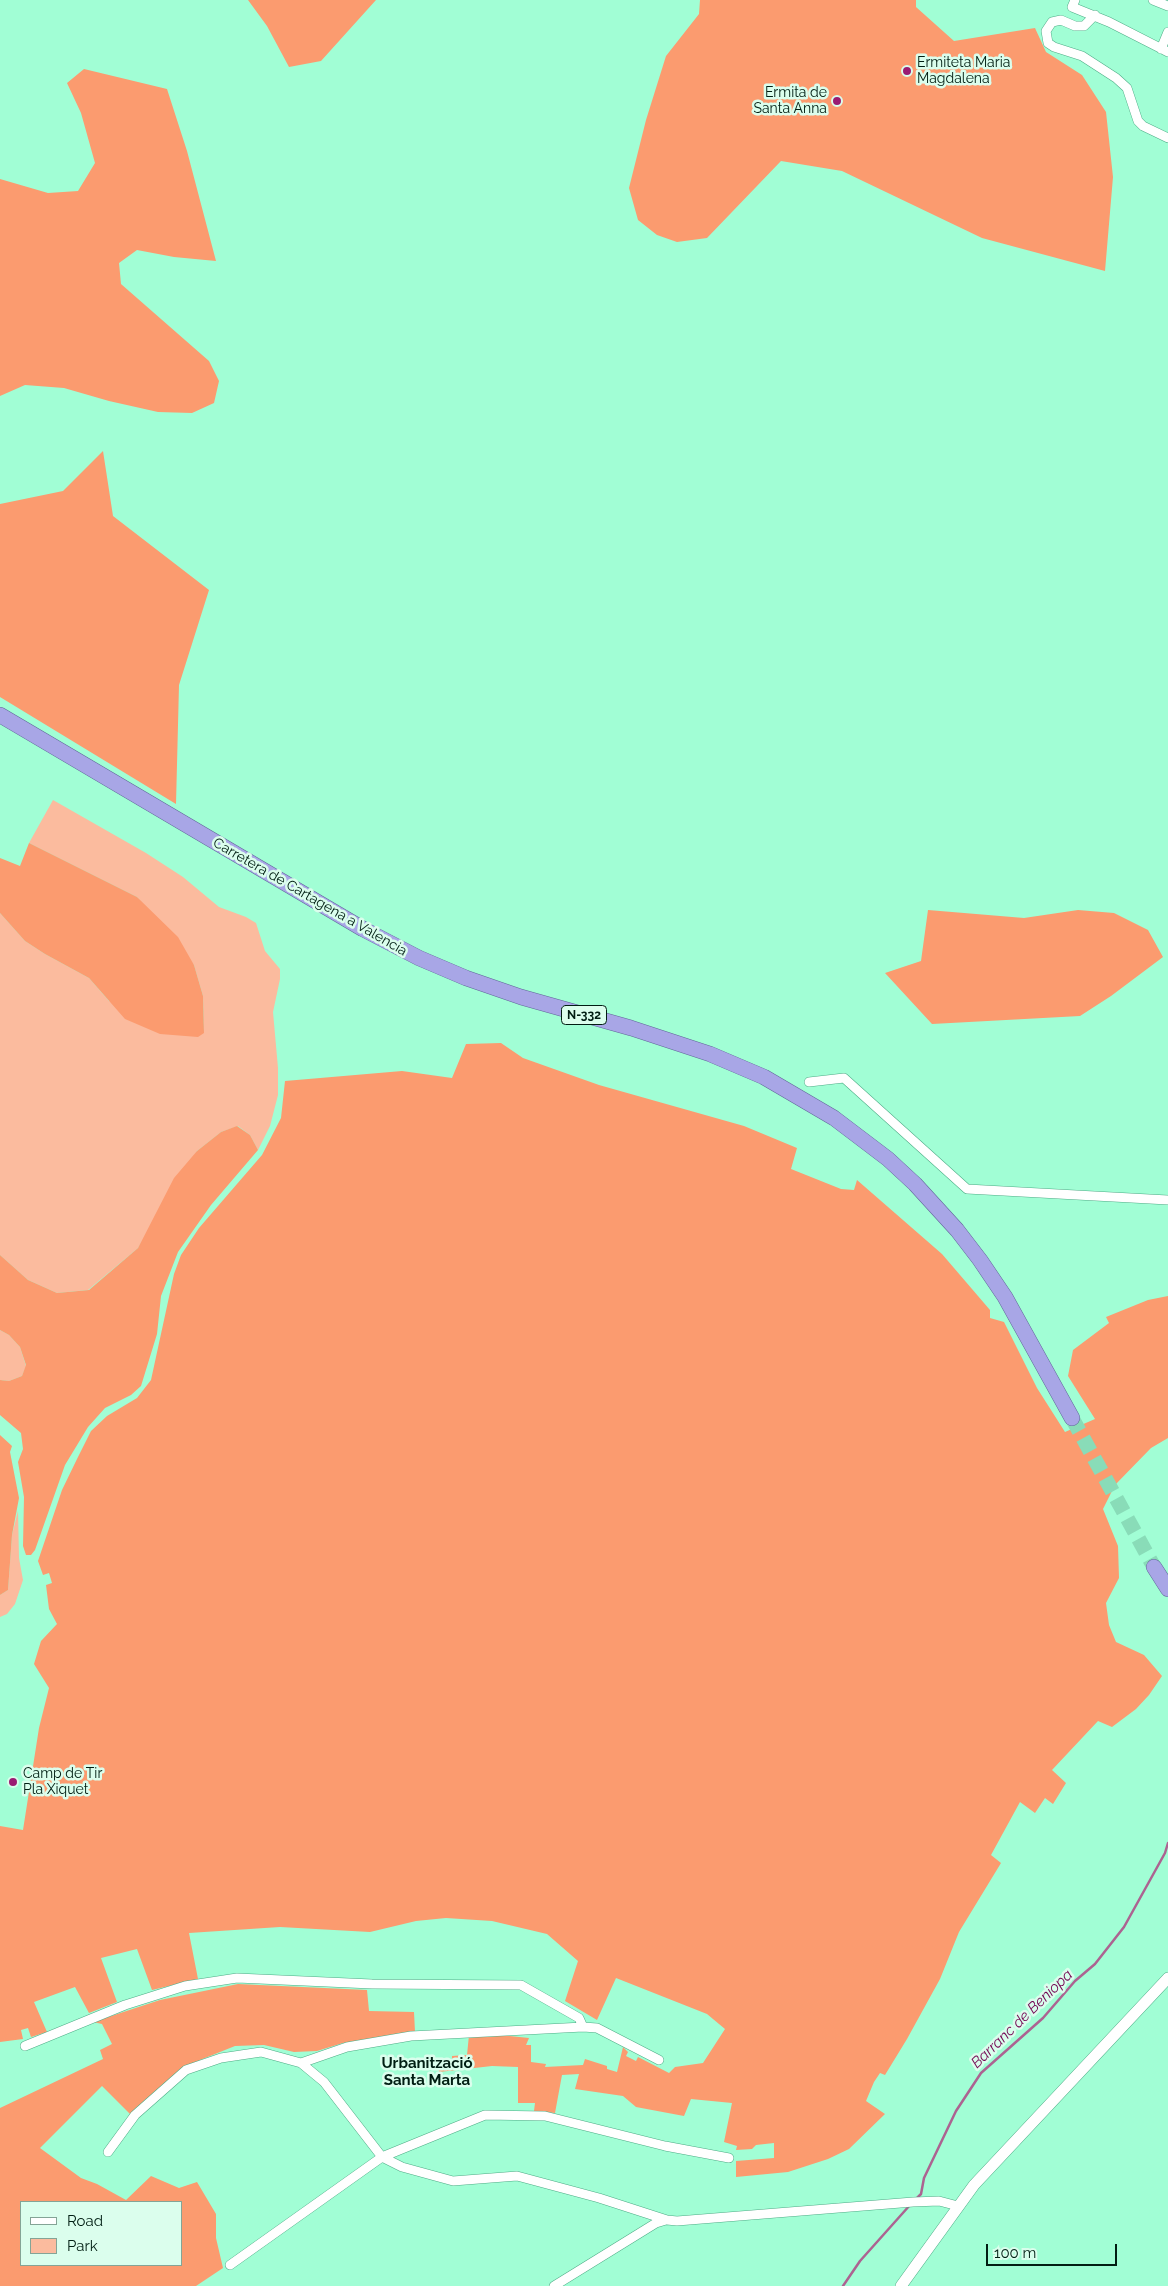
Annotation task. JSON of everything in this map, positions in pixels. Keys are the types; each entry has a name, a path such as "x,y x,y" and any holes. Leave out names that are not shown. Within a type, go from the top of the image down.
{"highway":[{"name":"Carretera de Cartagena a Valencia","path":"0,715 363,929 419,958 521,997 710,1054 764,1077 834,1118 888,1159 915,1184 963,1237 1005,1298 1072,1418"},
{"path":"1154,1567 1168,1588"}],"street":[{"path":"1153,0 1168,6"},
{"path":"1074,4 1164,50 1168,32"},
{"path":"1095,15 1088,24 1082,27 1061,20 1052,22 1046,31 1048,43 1054,47 1082,56 1116,78 1126,88 1138,121 1151,131 1168,138"},
{"path":"809,1082 844,1078 967,1189 1168,1200"},
{"path":"25,2046 125,2005 185,1986 237,1978 372,1984 521,1985 580,2018 583,2027"},
{"path":"901,2286 958,2206 1008,2147 1168,1978"},
{"path":"301,2063 348,2047 412,2036 583,2027 597,2028 659,2060"},
{"path":"108,2152 135,2115 186,2070 221,2058 261,2052 301,2063 324,2082 382,2157 402,2167 453,2181 517,2176 599,2198 667,2220"},
{"path":"230,2265 339,2185 382,2157 485,2115 545,2116 665,2146 729,2158"},
{"path":"554,2286 656,2223 667,2220 731,2217 913,2202 939,2201 958,2206"}],"green space":[{"path":"53,800 146,853 183,877 219,907 246,917 256,923 265,951 280,969 280,979 273,1012 278,1068 278,1095 270,1126 258,1150 250,1135 238,1126 221,1132 197,1151 138,1248 88,1290 57,1293 28,1280 0,1255 0,913 25,941 89,978 109,1001 204,1033 203,996 194,965 137,897 29,843"},
{"path":"0,1330 9,1335 20,1347 26,1366 22,1376 9,1381 0,1380"},
{"path":"18,1511 19,1558 23,1580 15,1604 7,1614 0,1617 0,1595 8,1590 12,1535"}],"shaded area":[{"path":"248,0 376,0 321,61 289,67 267,26"},
{"path":"700,0 916,0 916,7 954,41 1035,28 1046,52 1082,75 1106,112 1113,177 1105,271 982,238 842,171 781,161 707,238 677,242 657,235 638,220 629,188 646,120 666,56 699,14"},
{"path":"84,69 167,89 187,151 216,261 174,257 137,250 119,263 121,284 209,361 219,381 214,403 192,413 158,412 64,388 25,385 0,396 0,179 48,193 78,191 95,163 81,113 67,83"},
{"path":"103,451 113,516 209,590 179,685 176,804 0,697 0,504 63,491"},
{"path":"29,843 137,897 178,937 194,965 203,996 204,1033 198,1037 160,1034 125,1019 89,978 25,941 0,913 0,858 20,866"},
{"path":"928,910 1024,918 1078,910 1114,913 1148,930 1163,957 1111,996 1080,1016 932,1024 885,973 921,961"},
{"path":"501,1043 523,1058 599,1085 744,1126 797,1148 791,1169 841,1189 854,1190 857,1180 942,1254 990,1310 990,1318 1004,1322 1037,1388 1065,1432 1095,1419 1068,1376 1073,1350 1109,1323 1106,1317 1148,1300 1168,1296 1168,1438 1151,1448 1115,1485 1103,1509 1118,1546 1119,1578 1106,1603 1109,1625 1116,1642 1144,1655 1162,1676 1149,1695 1136,1709 1112,1727 1098,1721 1052,1770 1066,1783 1053,1804 1045,1798 1035,1813 1020,1802 991,1855 1001,1863 959,1932 940,1979 907,2039 885,2075 880,2073 874,2082 866,2101 885,2114 849,2149 828,2159 788,2172 736,2177 736,2161 774,2158 774,2143 756,2145 752,2149 736,2150 737,2146 724,2142 732,2103 691,2099 684,2116 636,2107 623,2096 575,2089 579,2074 562,2075 555,2113 534,2111 535,2103 518,2103 518,2067 492,2066 439,2072 438,2063 452,2063 452,2056 467,2055 469,2035 490,2034 529,2038 526,2045 531,2045 531,2062 546,2064 545,2067 583,2065 585,2059 607,2066 607,2069 617,2072 623,2047 628,2052 626,2056 636,2061 638,2057 669,2073 675,2067 703,2063 725,2029 707,2014 616,1978 597,2020 565,2001 578,1961 547,1934 492,1921 446,1918 416,1921 370,1932 280,1927 189,1933 198,1979 152,1990 137,1949 101,1958 117,2002 89,2013 75,1987 34,2002 47,2032 31,2037 28,2028 21,2030 23,2039 0,2042 0,1826 23,1830 39,1728 49,1688 34,1664 41,1641 57,1624 49,1609 46,1585 52,1583 49,1573 43,1575 38,1561 62,1490 91,1431 107,1416 137,1398 151,1380 174,1274 181,1255 199,1228 262,1155 281,1118 285,1081 402,1071 452,1078 466,1044"},
{"path":"237,1126 250,1135 258,1150 211,1205 178,1252 161,1296 157,1334 141,1386 131,1395 105,1408 88,1427 65,1465 35,1550 31,1555 26,1555 23,1546 24,1497 18,1462 23,1449 21,1433 0,1415 0,1380 9,1381 22,1376 26,1365 20,1347 9,1335 0,1330 0,1255 28,1280 57,1293 89,1290 138,1248 174,1178 197,1151 221,1132"},
{"path":"0,1435 12,1446 10,1452 19,1498 12,1535 8,1590 0,1595"},
{"path":"238,1984 367,1990 369,2011 414,2012 415,2032 343,2043 317,2051 294,2052 264,2045 235,2046 200,2060 168,2082 131,2115 102,2086 40,2148 81,2178 97,2184 126,2200 151,2176 179,2188 197,2182 216,2214 216,2238 223,2268 196,2286 0,2286 0,2108 103,2059 100,2050 112,2044 102,2024 93,2022 160,2000"}],"waterway":[{"name":"Barranc de Beniopa","path":"916,2199 921,2194 924,2178 956,2111 981,2073 1043,2018 1075,1981 1095,1964 1124,1927 1165,1853 1168,1843"},
{"name":"Barranc de Beniopa","path":"843,2286 860,2261 910,2205"}],"tunnel":[{"path":"1072,1418 1154,1567"}],"place":[{"name":"Ermiteta Maria Magdalena","path":"907,71"},
{"name":"Ermita de Santa Anna","path":"837,101"},
{"name":"Camp de Tir Pla Xiquet","path":"13,1782"}],"district":[{"name":"Urbanització Santa Marta","path":"427,2072"}]}
